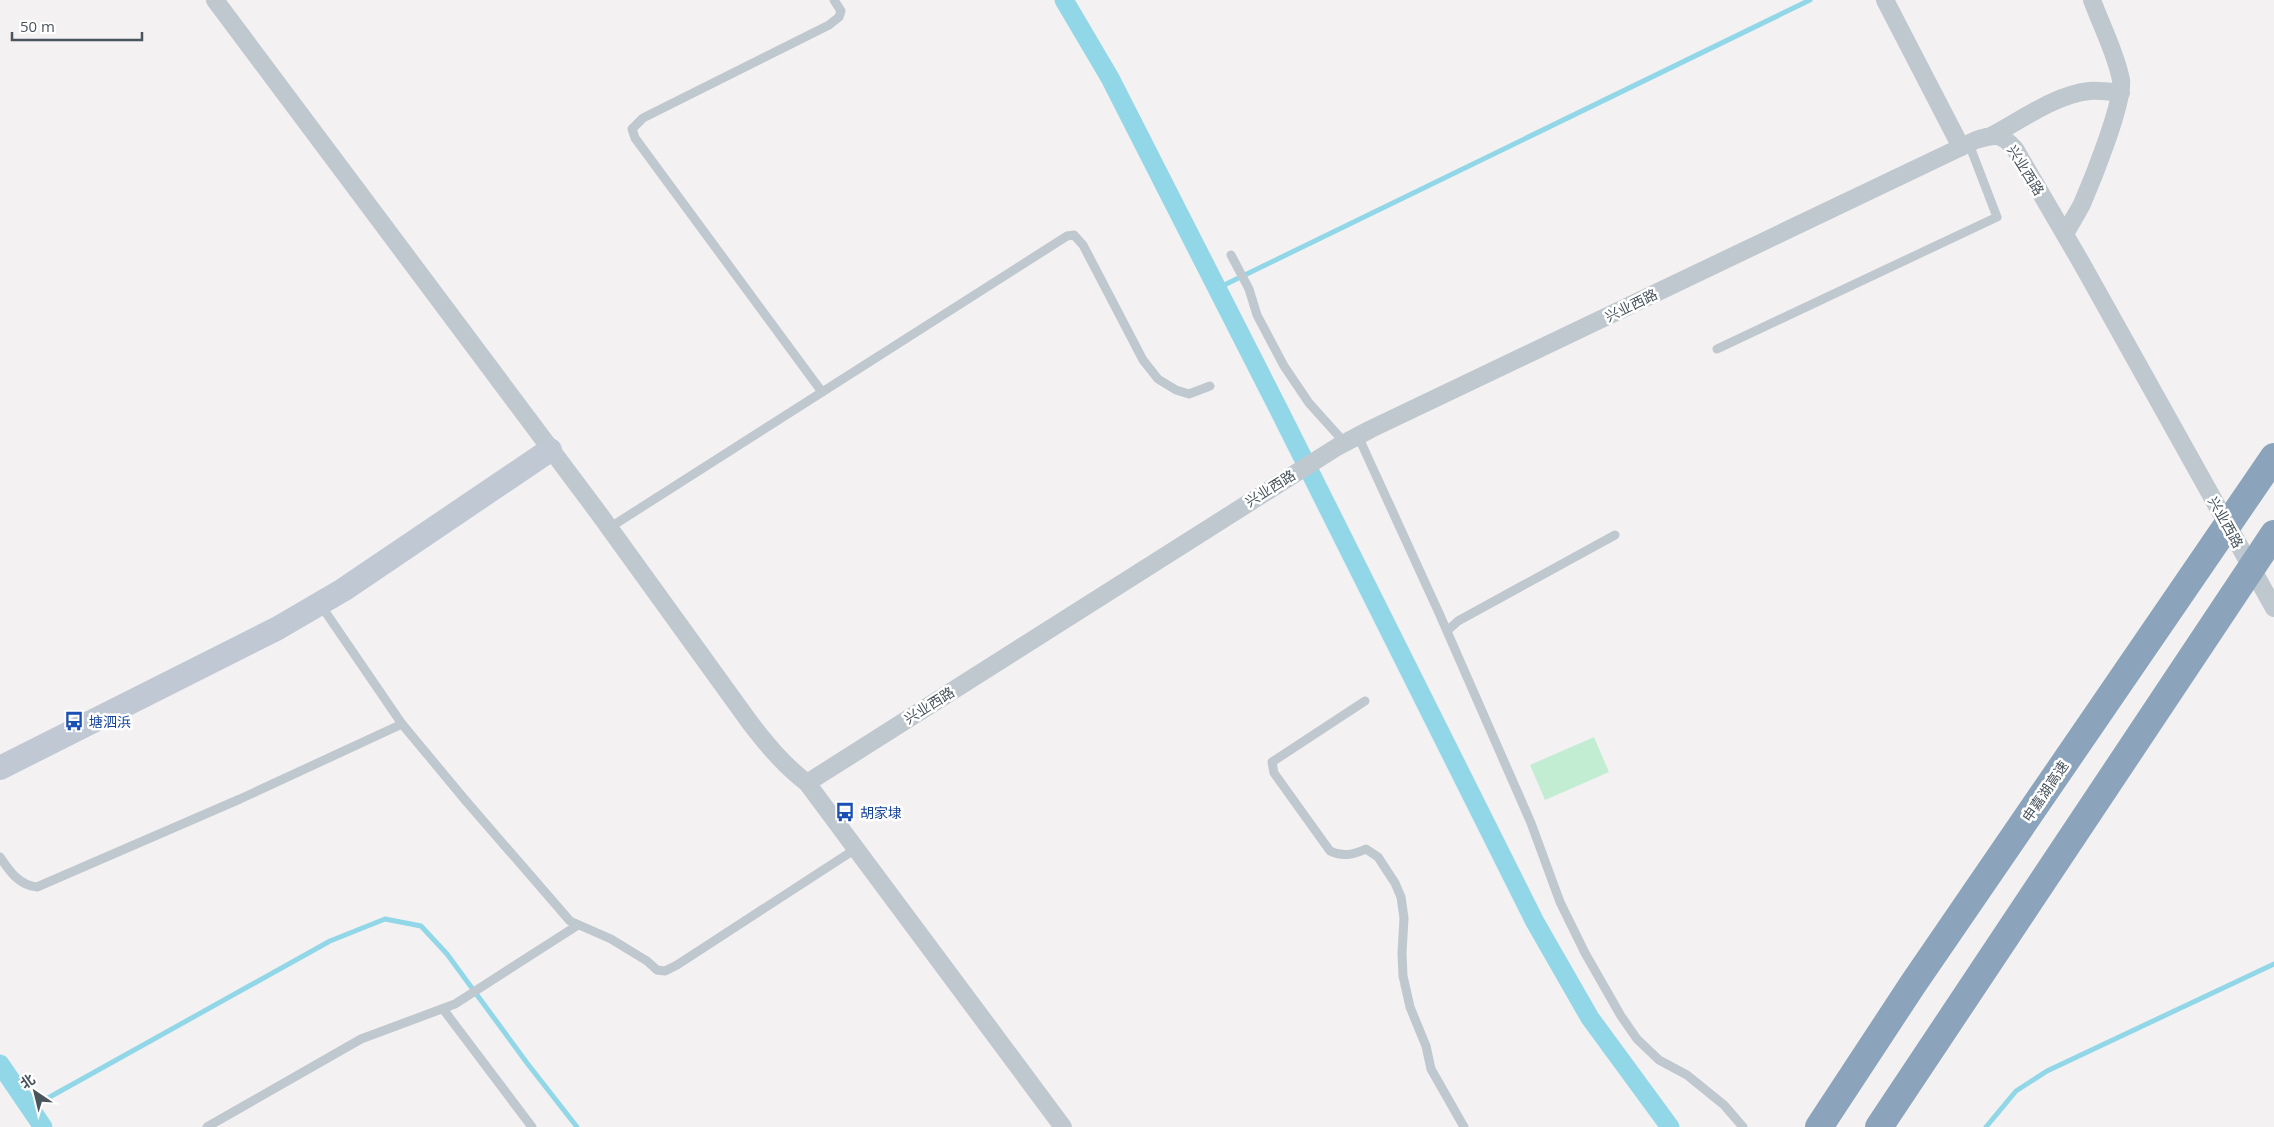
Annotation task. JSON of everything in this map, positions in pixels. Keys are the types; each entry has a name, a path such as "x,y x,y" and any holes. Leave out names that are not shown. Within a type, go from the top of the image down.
{"highway":[{"name":"申嘉湖高速","path":"1819,1127 1913,984 2274,457"},
{"path":"1879,1127 2274,534"}],"street":[{"path":"215,0 609,528 763,739 787,767 807,783 1063,1127"},
{"path":"2064,234 2081,204 2115,115 2121,93 2121,80 2094,1"},
{"path":"1888,5 1965,145"},
{"path":"1993,135 2069,96 2090,91 2121,93"},
{"name":"兴业西路","path":"807,783 1288,476 1346,442 1965,145 1993,135 2005,138 2015,149 2082,264 2274,608"},
{"path":"0,768 278,628 320,604 550,450"}],"lane":[{"path":"822,392 635,138 632,128 642,118 829,25 839,17 841,11 834,0"},
{"path":"1717,349 1997,217 1965,145"},
{"path":"609,528 1067,236 1074,235 1083,245 1143,360 1158,379 1176,390 1189,394 1210,386"},
{"path":"1232,254 1248,289 1257,315 1284,366 1309,403 1346,442 1447,632 1531,823 1560,902 1585,953 1621,1016 1638,1039 1658,1060 1687,1075 1724,1105 1743,1127"},
{"path":"1447,632 1458,621 1615,535"},
{"path":"320,604 402,724 570,921 611,939 647,961 657,970 665,971 857,848"},
{"path":"1365,700 1272,762 1274,773 1330,851 1339,855 1354,854 1366,850 1378,857 1395,883 1401,897 1404,918 1403,976 1410,1007 1426,1046 1431,1069 1464,1127"},
{"path":"0,857 10,872 26,886 37,887 240,799 402,724"},
{"path":"207,1127 361,1039 455,1004 578,925"},
{"path":"443,1008 532,1127"}],"green space":[{"path":"1594,737 1609,772 1545,800 1530,765"}],"waterway":[{"path":"1064,0 1110,78 1280,412 1535,922 1590,1018 1670,1127"},
{"path":"1216,289 1810,0"},
{"path":"30,1108 330,941 385,919 421,926 447,954 527,1063 577,1127"},
{"path":"1986,1127 2016,1091 2047,1071 2274,964"},
{"path":"0,1064 43,1127"}],"place":[{"name":"塘泗浜","path":"74,721"},
{"name":"胡家埭","path":"845,812"}]}
